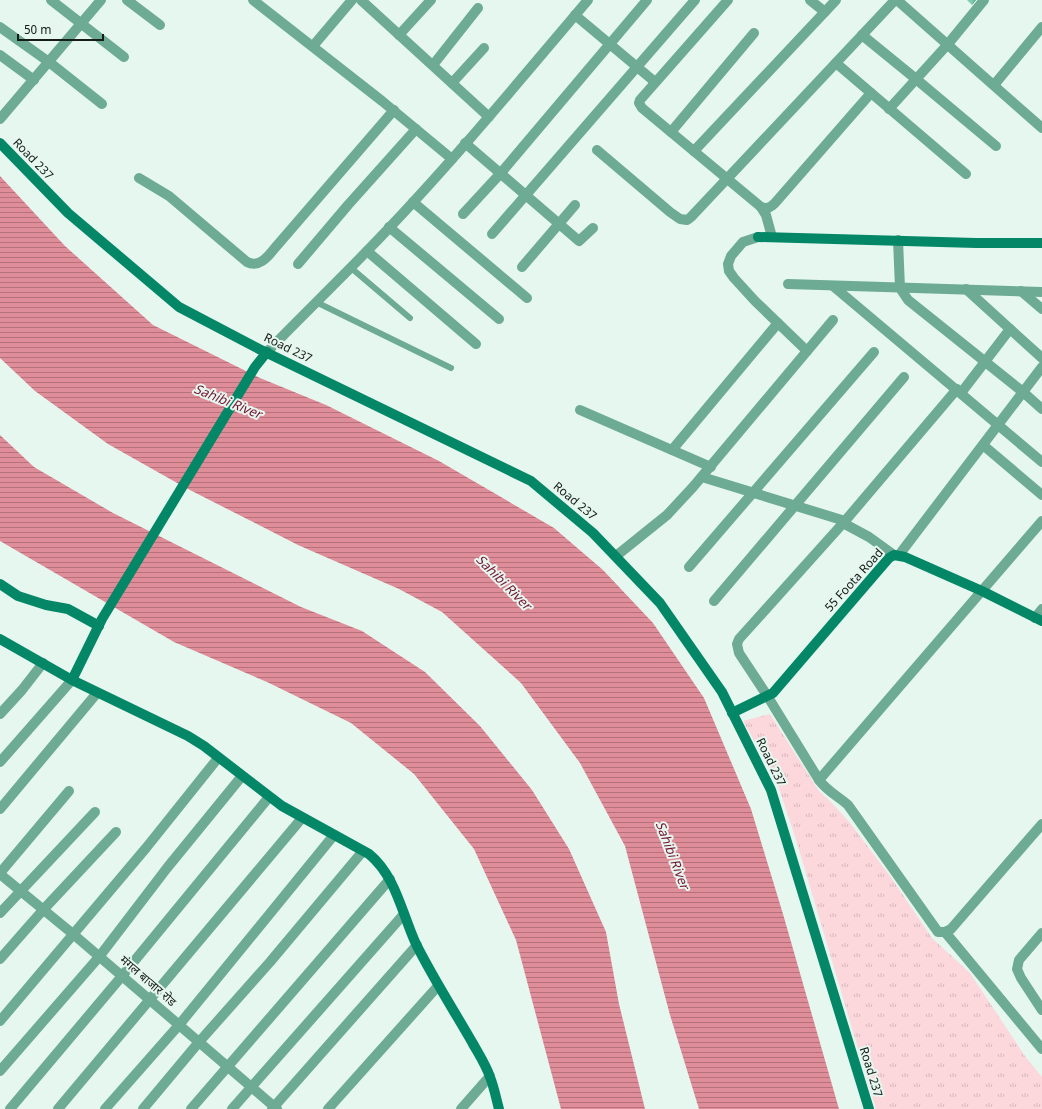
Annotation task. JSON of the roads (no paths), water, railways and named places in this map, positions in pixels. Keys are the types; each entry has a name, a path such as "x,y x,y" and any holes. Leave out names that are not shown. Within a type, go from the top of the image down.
{"street":[{"path":"51,0 124,57"},
{"path":"0,120 102,0"},
{"path":"127,0 160,25"},
{"path":"253,0 394,110 452,159"},
{"path":"313,46 352,0"},
{"path":"361,0 489,117"},
{"path":"399,35 431,0"},
{"path":"0,762 72,680 100,622 255,368 267,352 350,267 368,251 452,159 588,0"},
{"path":"463,214 500,174 647,0"},
{"path":"492,234 695,0"},
{"path":"728,0 655,82 639,103 642,108 761,207 766,215 772,237"},
{"path":"810,0 825,12"},
{"path":"694,151 836,0"},
{"path":"598,150 670,212 683,220 691,218 896,0 1041,126"},
{"path":"889,109 948,44 984,0"},
{"path":"433,65 478,8"},
{"path":"575,15 655,82"},
{"path":"0,27 49,62 102,104"},
{"path":"994,85 1042,27"},
{"path":"671,132 754,33"},
{"path":"862,35 996,146"},
{"path":"452,83 484,48"},
{"path":"0,56 34,80"},
{"path":"836,64 966,174"},
{"path":"761,207 766,209 775,203 871,94"},
{"path":"138,178 169,196 247,262 251,265 257,265 274,249 394,110"},
{"path":"298,264 416,129"},
{"name":"Road 237","path":"0,143 68,214 179,307 267,352 531,481 593,533 660,603 722,692 771,790 869,1109"},
{"path":"465,144 579,241 593,228"},
{"path":"412,202 527,298"},
{"path":"522,267 575,205"},
{"path":"389,227 499,319"},
{"path":"807,351 734,278 729,271 728,264 731,256 743,242 758,237 772,237 1042,243"},
{"path":"898,240 900,288 908,300 1042,409"},
{"path":"368,251 476,344"},
{"path":"788,284 1042,292"},
{"path":"833,286 1042,462"},
{"path":"966,289 1042,358"},
{"path":"1021,291 1042,309"},
{"path":"616,556 667,514 702,477 833,320"},
{"path":"672,450 778,323"},
{"path":"1010,329 985,362 739,639 738,644 739,653 819,780 830,793 848,805 938,932 945,932 951,929 1042,824"},
{"path":"689,567 874,352"},
{"path":"702,477 795,505 844,522 897,555 1042,367"},
{"path":"714,601 904,377"},
{"path":"580,410 711,467"},
{"path":"983,445 1042,495"},
{"path":"819,780 1042,521"},
{"name":"55 Foota Road","path":"732,713 768,697 777,689 889,558 897,555 982,591 1039,619"},
{"path":"0,584 18,596 46,605 68,609 100,622"},
{"path":"1039,619 1042,609"},
{"path":"0,640 97,693 175,729 204,746 269,797 302,818 369,854 382,865 390,879 417,945 438,986 454,1010 490,1076 499,1109"},
{"path":"0,714 22,690 43,663"},
{"path":"0,809 97,693"},
{"path":"0,1021 146,848 218,758"},
{"path":"0,1071 99,957 167,868 242,776"},
{"path":"0,874 69,791"},
{"path":"10,1109 122,976 269,797"},
{"path":"0,913 95,812"},
{"path":"58,1109 302,818"},
{"path":"0,959 116,832"},
{"path":"104,1109 178,1025 334,835"},
{"path":"143,1109 199,1042 270,962 363,851"},
{"name":"मंगल बाजार रोड","path":"0,874 73,934 251,1086 274,1108"},
{"path":"191,1109 390,879"},
{"path":"232,1109 404,914"},
{"path":"945,932 1042,1049"},
{"path":"1042,933 1019,960 1017,969 1021,978 1042,1010"},
{"path":"274,1108 417,945"},
{"path":"328,1109 438,986"},
{"path":"461,1109 490,1076"}],"lane":[{"path":"350,267 410,318"},
{"path":"316,302 450,368"}],"water":[{"name":"Sahibi River","path":"0,176 65,246 153,325 260,378 326,405 439,461 554,528 603,570 653,623 704,698 751,809 839,1109 699,1109 670,1015 625,846 580,763 521,683 442,612 399,589 298,545 186,488 108,444 35,391 0,358"},
{"path":"0,435 34,467 113,513 301,607 362,631 425,672 480,726 532,790 569,849 606,932 619,1004 645,1109 561,1109 516,940 474,849 414,774 351,723 267,682 174,642 0,541"}]}
